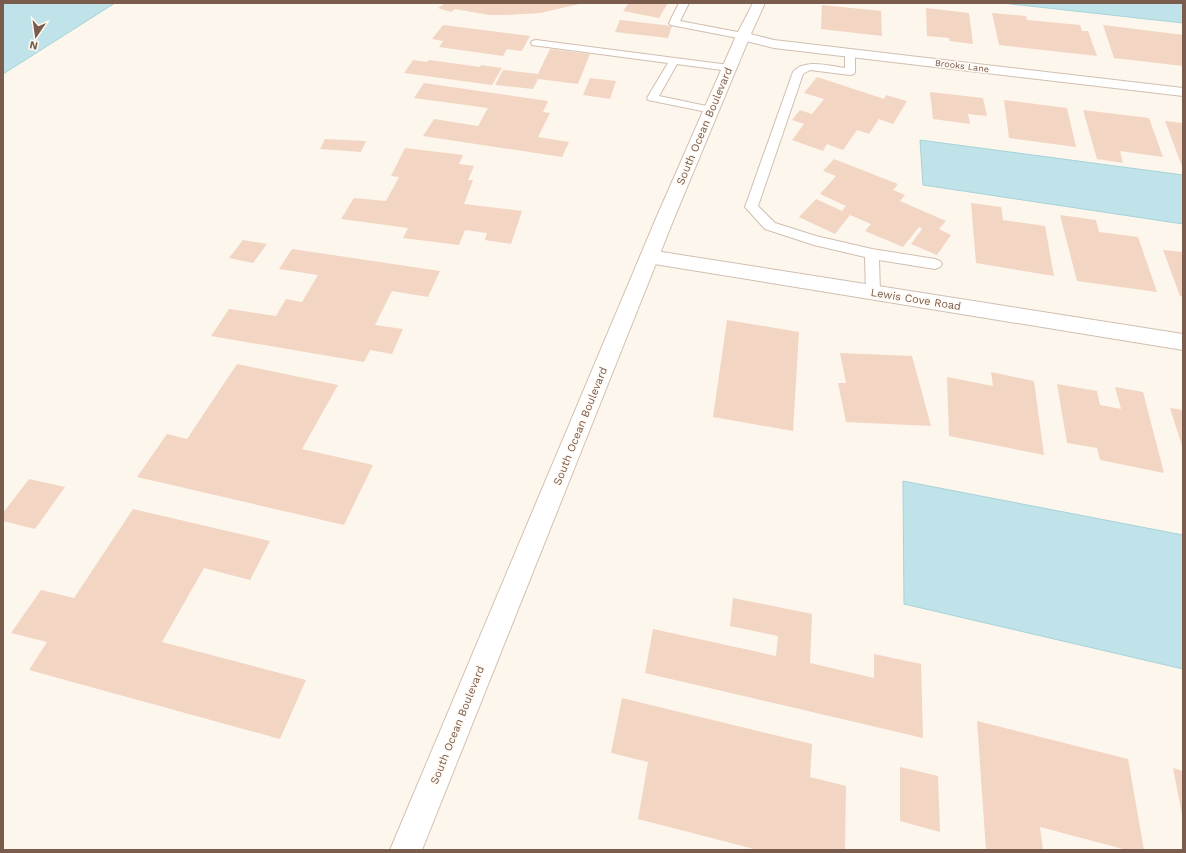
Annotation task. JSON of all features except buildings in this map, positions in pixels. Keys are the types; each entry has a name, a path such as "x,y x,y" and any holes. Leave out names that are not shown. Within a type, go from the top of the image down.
{"main road":[{"name":"South Ocean Boulevard","path":"406,850 650,257 729,68 758,3"},
{"name":"Brooks Lane","path":"743,36 774,44 1183,92"},
{"name":"Lewis Cove Road","path":"650,257 1183,342"}],"lane":[{"path":"684,3 674,23 743,36"},
{"path":"536,43 729,68"},
{"path":"850,53 850,72 809,67 798,72 751,207 770,226 814,240 872,254 935,264"},
{"path":"674,61 652,98 712,110"},
{"path":"872,254 873,292"}],"water":[{"path":"3,3 115,3 3,74"},
{"path":"1002,3 1183,3 1183,23"},
{"path":"920,140 1183,175 1183,224 923,185"},
{"path":"903,481 1183,535 1183,669 904,604"}]}
